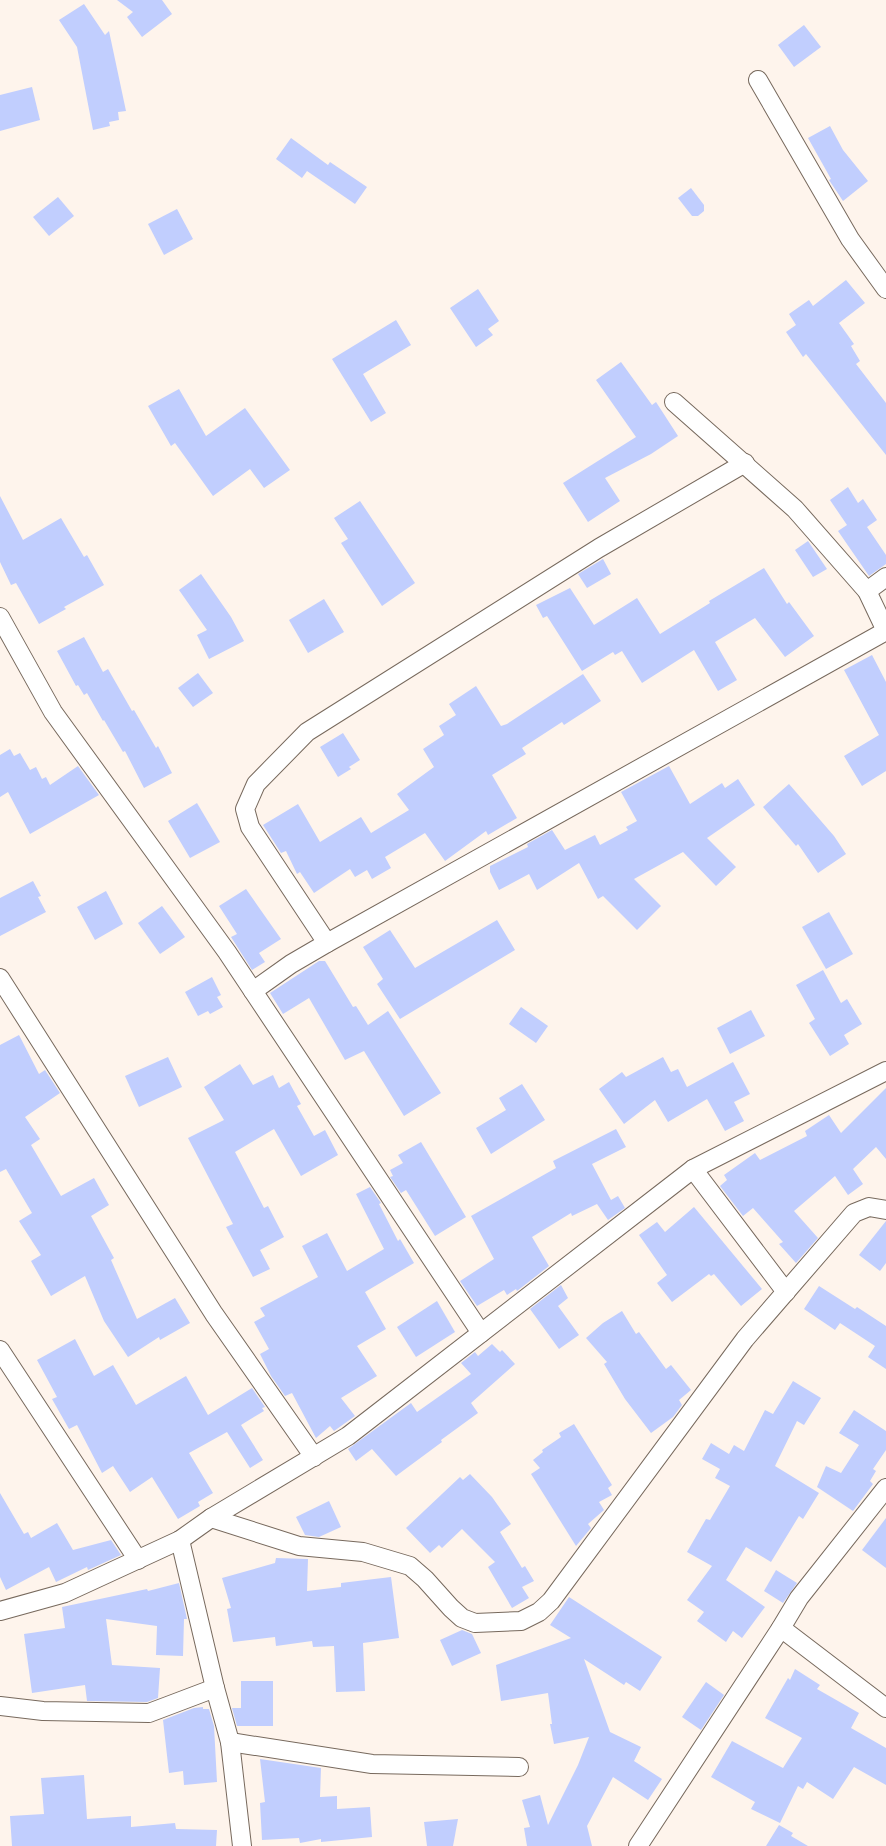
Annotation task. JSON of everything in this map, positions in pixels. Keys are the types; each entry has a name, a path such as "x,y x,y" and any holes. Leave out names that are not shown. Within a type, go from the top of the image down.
{"street":[{"path":"758,81 850,239 886,289"},
{"path":"253,991 291,964 327,943 886,631 867,591 795,509 674,402"},
{"path":"327,943 250,827 245,809 256,784 307,732 599,548 745,463"},
{"path":"867,591 886,577"},
{"path":"0,617 53,712 227,952 482,1333"},
{"path":"0,978 214,1314 314,1457"},
{"path":"0,1611 65,1593 180,1539 348,1436 693,1169 886,1071"},
{"path":"693,1169 786,1292"},
{"path":"211,1518 299,1546 363,1552 398,1562 410,1566 417,1572 462,1618 475,1623 521,1621 539,1612 551,1601 745,1339 854,1213 869,1207 886,1210"},
{"path":"0,1350 138,1560"},
{"path":"638,1846 799,1598 886,1488"},
{"path":"180,1539 214,1688 230,1742 242,1846"},
{"path":"781,1628 886,1708"},
{"path":"0,1706 43,1711 149,1713 214,1688"},
{"path":"230,1742 372,1764 519,1767"}],"building":[{"path":"117,0 162,0 172,14 142,37 127,17 133,12"},
{"path":"84,4 105,35 109,31 126,111 118,112 119,120 109,122 110,126 93,130 77,47 59,20"},
{"path":"804,25 821,47 794,67 778,45"},
{"path":"32,87 40,120 0,131 0,95"},
{"path":"830,126 843,150 868,181 843,201 829,180 831,179 808,138"},
{"path":"291,138 328,165 330,162 367,187 355,204 307,171 302,178 276,159"},
{"path":"691,188 704,205 704,211 698,216 692,216 678,198"},
{"path":"58,197 74,216 49,236 33,217"},
{"path":"177,209 193,239 164,255 148,224"},
{"path":"846,280 865,303 839,323 854,344 851,346 860,361 856,364 886,403 886,455 806,354 803,357 786,332 796,325 789,314 809,300 813,306"},
{"path":"478,289 499,321 488,329 493,335 476,347 450,308"},
{"path":"396,320 411,345 363,374 386,413 371,422 332,359"},
{"path":"621,362 652,405 656,402 678,436 651,454 605,478 620,501 588,522 563,483 636,437 596,380"},
{"path":"179,389 206,436 245,408 290,470 264,488 250,469 213,496 175,443 171,446 148,406"},
{"path":"848,487 858,503 863,499 877,520 867,527 886,555 886,564 869,576 838,531 847,525 830,500"},
{"path":"0,496 23,540 61,518 84,557 87,555 104,585 39,624 16,583 11,585 0,562"},
{"path":"360,501 415,583 382,606 341,543 348,539 334,518"},
{"path":"808,541 827,569 813,577 795,550"},
{"path":"603,559 611,574 587,588 578,574"},
{"path":"764,568 787,604 789,602 814,636 785,657 755,618 715,642 737,680 718,691 694,650 642,683 622,651 615,655 613,652 582,671 547,616 543,618 536,605 570,588 594,625 637,598 660,634"},
{"path":"201,574 231,617 244,641 209,659 197,635 207,630 179,590"},
{"path":"324,599 344,632 308,653 289,620"},
{"path":"84,637 103,672 108,669 156,748 158,746 172,773 144,788 125,751 123,752 87,693 84,695 78,685 76,686 57,651"},
{"path":"872,655 886,682 886,771 862,786 844,756 879,735 844,670"},
{"path":"198,673 213,693 193,707 178,688"},
{"path":"583,674 601,701 564,725 562,722 522,748 526,754 492,775 517,818 488,835 486,831 445,861 425,833 385,857 391,868 372,879 367,870 355,877 350,869 314,893 300,872 297,874 286,851 281,853 263,825 298,804 320,842 361,817 371,833 409,810 397,794 434,767 423,749 444,735 439,726 456,715 449,704 476,686 501,726"},
{"path":"343,733 360,760 338,777 320,747"},
{"path":"10,749 14,756 20,753 30,770 36,767 42,779 46,777 50,785 78,766 99,795 30,834 8,792 0,797 0,755"},
{"path":"669,766 690,804 722,783 725,788 738,779 755,805 707,838 736,867 716,886 683,852 634,879 661,906 637,930 603,896 598,899 579,863 537,890 529,874 499,890 490,872 490,866 528,847 527,844 552,830 565,850 595,835 600,845 628,830 626,827 637,821 621,792"},
{"path":"789,784 834,836 846,854 818,873 798,844 796,846 763,807"},
{"path":"197,803 220,842 190,858 168,821"},
{"path":"33,881 46,912 0,936 0,898"},
{"path":"246,889 281,939 259,953 265,962 252,970 231,937 237,934 219,906"},
{"path":"106,891 123,924 95,940 77,907"},
{"path":"162,906 185,937 160,954 138,923"},
{"path":"829,912 853,954 826,969 802,927"},
{"path":"497,920 515,950 400,1019 377,984 383,979 363,947 390,930 415,968"},
{"path":"319,961 325,961 353,1007 356,1006 368,1025 388,1011 441,1093 404,1116 364,1051 345,1060 309,998 283,1014 270,993"},
{"path":"823,970 841,1003 847,999 862,1024 844,1035 849,1044 830,1056 809,1023 815,1019 796,985"},
{"path":"212,977 221,995 217,997 223,1007 210,1014 208,1011 198,1016 185,992"},
{"path":"521,1007 548,1026 536,1043 509,1024"},
{"path":"751,1010 765,1036 730,1054 717,1028"},
{"path":"19,1035 39,1074 45,1070 60,1093 25,1117 40,1139 31,1145 61,1196 94,1178 109,1205 91,1216 114,1258 111,1260 137,1319 175,1298 190,1323 160,1340 159,1337 128,1357 104,1321 85,1276 51,1296 31,1261 41,1255 19,1221 32,1213 6,1169 0,1172 0,1045"},
{"path":"168,1057 182,1087 139,1107 125,1076"},
{"path":"663,1057 671,1072 678,1069 687,1087 733,1062 750,1094 734,1102 744,1121 725,1131 707,1099 668,1122 655,1100 624,1124 599,1089 622,1072 626,1077"},
{"path":"240,1064 253,1085 273,1075 279,1088 289,1082 301,1104 297,1106 314,1136 325,1130 338,1155 301,1176 274,1129 235,1152 264,1208 268,1206 284,1237 260,1250 270,1269 253,1277 226,1227 233,1224 188,1138 224,1120 204,1087"},
{"path":"522,1084 545,1120 491,1154 476,1128 506,1110 499,1098"},
{"path":"886,1088 886,1159 876,1147 853,1169 863,1184 848,1195 835,1176 794,1211 818,1238 796,1263 779,1244 783,1242 753,1208 743,1216 720,1186 727,1180 724,1175 755,1153 760,1160 807,1136 805,1131 829,1115 841,1133"},
{"path":"616,1129 626,1147 592,1164 611,1200 618,1196 625,1208 608,1220 597,1204 572,1216 571,1213 532,1237 549,1266 517,1291 516,1289 507,1295 504,1290 477,1306 460,1281 494,1259 471,1216 556,1168 553,1161"},
{"path":"421,1142 466,1217 435,1236 406,1190 401,1193 390,1177 393,1176 390,1170 403,1163 398,1155"},
{"path":"370,1187 381,1203 379,1204 398,1241 400,1239 414,1263 365,1292 386,1329 357,1346 377,1376 341,1398 355,1416 334,1431 330,1426 316,1438 292,1393 285,1396 271,1376 260,1354 269,1349 254,1322 265,1316 260,1308 318,1277 302,1246 327,1233 347,1271 384,1249 356,1194"},
{"path":"694,1207 762,1289 741,1306 714,1274 711,1276 709,1274 672,1302 657,1283 667,1275 639,1235 657,1222 665,1232"},
{"path":"886,1221 886,1263 880,1271 859,1255"},
{"path":"561,1285 568,1298 558,1306 579,1335 559,1349 530,1309"},
{"path":"819,1286 886,1326 886,1369 868,1357 875,1346 840,1323 835,1330 804,1309"},
{"path":"437,1301 455,1332 416,1357 397,1327"},
{"path":"622,1311 636,1334 639,1332 666,1369 671,1365 691,1390 679,1400 682,1405 673,1417 651,1433 625,1399 604,1364 607,1362 586,1338 603,1323"},
{"path":"75,1339 94,1376 113,1365 136,1405 186,1376 208,1415 252,1388 265,1407 262,1408 264,1411 241,1425 263,1460 250,1468 227,1432 189,1453 213,1493 198,1502 200,1506 178,1519 152,1477 130,1492 113,1466 102,1473 77,1425 69,1429 52,1399 57,1397 37,1360"},
{"path":"492,1344 500,1352 502,1350 515,1364 471,1403 478,1413 396,1476 372,1449 356,1461 348,1449 411,1403 417,1412 471,1374 461,1363 475,1352 478,1356"},
{"path":"793,1381 821,1398 804,1425 797,1421 775,1466 819,1493 803,1519 799,1516 771,1562 746,1547 726,1580 765,1607 742,1638 733,1631 726,1642 697,1621 704,1612 687,1600 712,1566 687,1552 706,1519 710,1520 730,1486 715,1478 720,1469 702,1459 711,1443 729,1454 734,1445 744,1451 765,1410 773,1414"},
{"path":"854,1410 886,1431 886,1450 873,1469 876,1471 870,1481 873,1484 853,1511 817,1487 826,1466 841,1473 859,1445 839,1433"},
{"path":"574,1424 612,1485 608,1488 612,1495 599,1502 604,1510 588,1524 591,1528 576,1546 531,1474 540,1468 533,1460 543,1452 542,1450 561,1437 559,1433"},
{"path":"470,1474 492,1497 511,1524 500,1532 522,1568 525,1566 534,1581 522,1587 529,1598 512,1608 488,1567 495,1562 462,1529 442,1548 439,1545 430,1553 406,1528 460,1477 463,1480"},
{"path":"0,1493 24,1534 28,1532 31,1538 57,1523 73,1550 111,1540 121,1555 88,1570 87,1567 56,1582 49,1567 6,1590 0,1577"},
{"path":"329,1501 341,1527 319,1537 305,1535 296,1517"},
{"path":"886,1518 886,1568 862,1550"},
{"path":"276,1558 308,1559 307,1591 341,1587 341,1583 391,1577 399,1638 363,1643 365,1691 336,1692 334,1646 313,1647 312,1641 276,1646 275,1637 233,1642 227,1609 231,1608 222,1578 275,1563"},
{"path":"776,1570 797,1583 783,1603 764,1591"},
{"path":"179,1583 187,1619 184,1619 183,1656 156,1655 157,1626 106,1619 112,1665 160,1668 158,1698 147,1702 87,1701 85,1685 32,1693 24,1634 65,1628 62,1607"},
{"path":"569,1597 662,1657 640,1691 626,1682 624,1685 584,1659 610,1732 641,1747 634,1761 662,1779 648,1800 613,1777 587,1826 592,1846 527,1846 524,1828 530,1827 522,1800 540,1795 548,1825 578,1765 589,1737 554,1744 548,1693 501,1701 496,1665 571,1638 550,1625"},
{"path":"462,1630 472,1634 481,1653 452,1666 440,1640"},
{"path":"795,1669 820,1685 817,1689 859,1713 851,1728 886,1748 886,1785 854,1767 833,1799 807,1782 803,1789 798,1786 780,1823 751,1809 755,1802 711,1777 732,1741 783,1768 802,1738 765,1718"},
{"path":"241,1681 273,1681 273,1726 237,1726 232,1708 241,1708"},
{"path":"706,1682 724,1695 701,1730 682,1717"},
{"path":"203,1707 203,1709 209,1709 214,1726 217,1782 184,1785 183,1771 169,1773 163,1720 194,1708"},
{"path":"260,1759 321,1768 320,1797 337,1796 337,1809 370,1807 372,1837 321,1842 321,1839 300,1843 299,1838 262,1840 260,1803 265,1802"},
{"path":"84,1775 87,1819 131,1816 131,1827 175,1823 176,1829 217,1830 216,1846 12,1846 10,1816 44,1814 41,1778"},
{"path":"458,1819 453,1846 427,1846 424,1822"},
{"path":"779,1825 793,1833 791,1836 808,1846 766,1846"}]}
